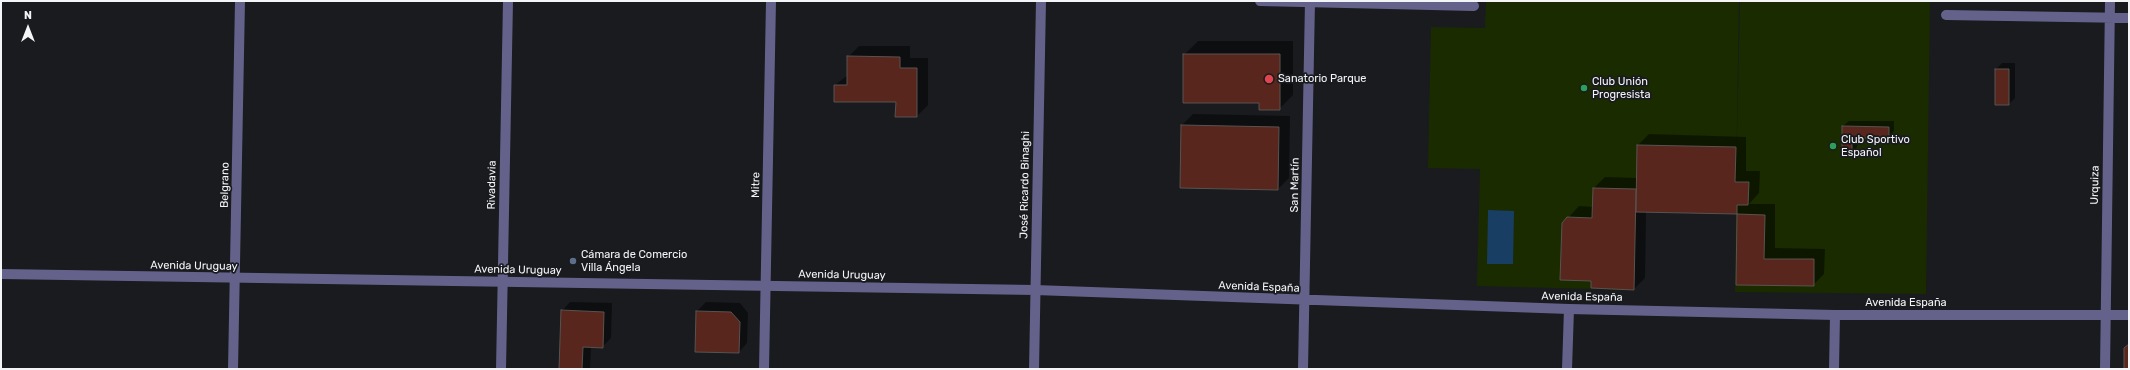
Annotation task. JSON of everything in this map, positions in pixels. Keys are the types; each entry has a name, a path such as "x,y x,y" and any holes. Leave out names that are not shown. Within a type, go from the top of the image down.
{"street":[{"name":"Belgrano","path":"233,369 236,279 240,1"},
{"name":"Rivadavia","path":"501,369 508,1"},
{"name":"Mitre","path":"764,369 771,1"},
{"name":"José Ricardo Binaghi","path":"1034,369 1041,1"},
{"path":"1260,1 1474,6"},
{"name":"Urquiza","path":"2105,369 2110,1"},
{"name":"San Martín","path":"1303,369 1310,2"},
{"path":"1946,15 2129,18"},
{"name":"Avenida Uruguay","path":"1,274 236,279 1035,290"},
{"name":"Avenida España","path":"1035,290 1569,309 1835,315 2129,315"},
{"path":"1567,369 1569,309"},
{"path":"1834,369 1835,315"}],"green space":[{"path":"1486,1 1739,1 1736,182 1740,1 1930,1 1926,294 1735,292 1736,214 1636,212 1634,290 1477,286 1480,169 1428,168 1431,27 1485,28"}],"water":[{"path":"1488,210 1514,211 1513,264 1487,264"}],"building":[{"path":"1183,54 1280,54 1280,110 1259,110 1259,103 1183,103"},
{"path":"847,56 900,57 900,68 917,68 917,117 895,117 896,102 834,102 834,85 847,85"},
{"path":"1995,69 2009,69 2009,105 1995,105"},
{"path":"1181,125 1279,127 1278,190 1180,188"},
{"path":"1842,126 1889,127 1889,138 1852,138 1852,154 1842,154"},
{"path":"1637,145 1736,147 1735,182 1749,182 1748,205 1737,205 1737,214 1636,212"},
{"path":"1593,188 1636,189 1634,290 1591,288 1591,281 1560,280 1562,223 1567,217 1592,218"},
{"path":"1737,214 1765,215 1764,259 1814,259 1814,286 1736,285"},
{"path":"561,310 604,312 603,348 583,347 582,369 559,369"},
{"path":"696,311 731,312 740,322 739,353 695,352"},
{"path":"2129,344 2129,369 2124,369 2124,348"}],"place":[{"name":"Sanatorio Parque","path":"1269,79"},
{"name":"Club Unión Progresista","path":"1584,88"},
{"name":"Club Sportivo Español","path":"1833,146"},
{"name":"Cámara de Comercio Villa Ángela","path":"573,261"}]}
